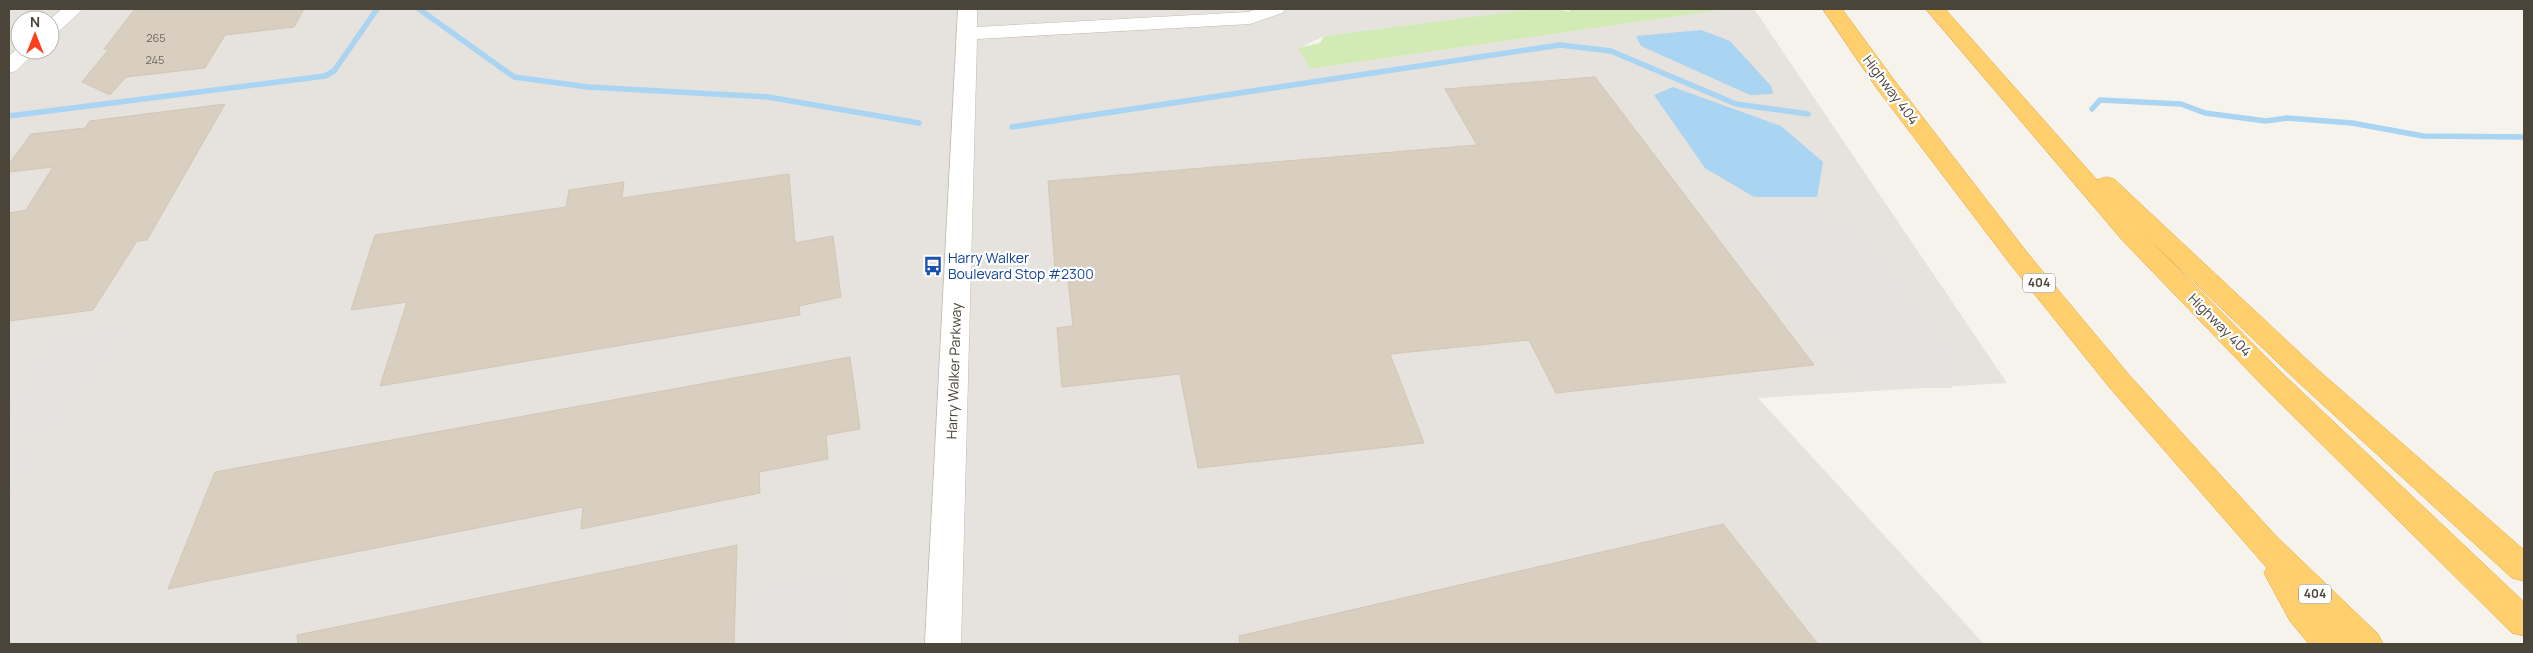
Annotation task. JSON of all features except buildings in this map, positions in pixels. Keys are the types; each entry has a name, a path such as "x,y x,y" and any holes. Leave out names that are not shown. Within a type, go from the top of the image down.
{"highway":[{"name":"Highway 404","path":"1832,9 1886,85 2020,260 2120,382 2264,544 2365,644"},
{"name":"Highway 404","path":"1935,9 2132,236 2273,380 2524,623"},
{"path":"2053,144 2116,191 2307,375 2524,569"},
{"path":"2264,544 2302,612 2330,644"}],"street":[{"path":"60,21 73,9"},
{"path":"968,21 1250,18 1275,9"},
{"name":"Harry Walker Parkway","path":"944,644 968,21"}],"shaded area":[{"path":"9,9 1531,9 1324,36 1299,48 1310,69 1727,9 1754,9 2007,383 1758,398 1984,644 9,644"},
{"path":"1819,208 1827,220 1852,219 1967,372 1943,372 1952,388 1856,387 1830,336 1804,336 1770,279 1789,277 1774,266 1759,266 1762,275 1751,276 1710,210"},
{"path":"127,324 58,426 9,435 9,413 54,338"},
{"path":"43,441 9,494 9,448"},
{"path":"849,570 854,644 759,644 759,588"}],"green space":[{"path":"1531,9 1559,9 1570,12 1569,9 1727,9 1310,69 1298,48 1320,43 1324,36"}],"water":[{"path":"1701,30 1730,41 1771,86 1773,94 1750,95 1641,46 1636,36"},
{"path":"1673,87 1781,126 1823,162 1817,197 1754,197 1705,168 1654,95"}],"waterway":[{"path":"9,116 325,76 334,71 377,9"},
{"path":"419,9 514,77 588,87 768,97 919,123"},
{"path":"1012,127 1560,45 1611,51 1736,104 1808,114"},
{"path":"2092,109 2100,100 2181,104 2205,113 2266,121 2287,118 2352,123 2423,136 2524,137"}],"place":[{"name":"Harry Walker Boulevard Stop #2300","path":"933,266"}]}
